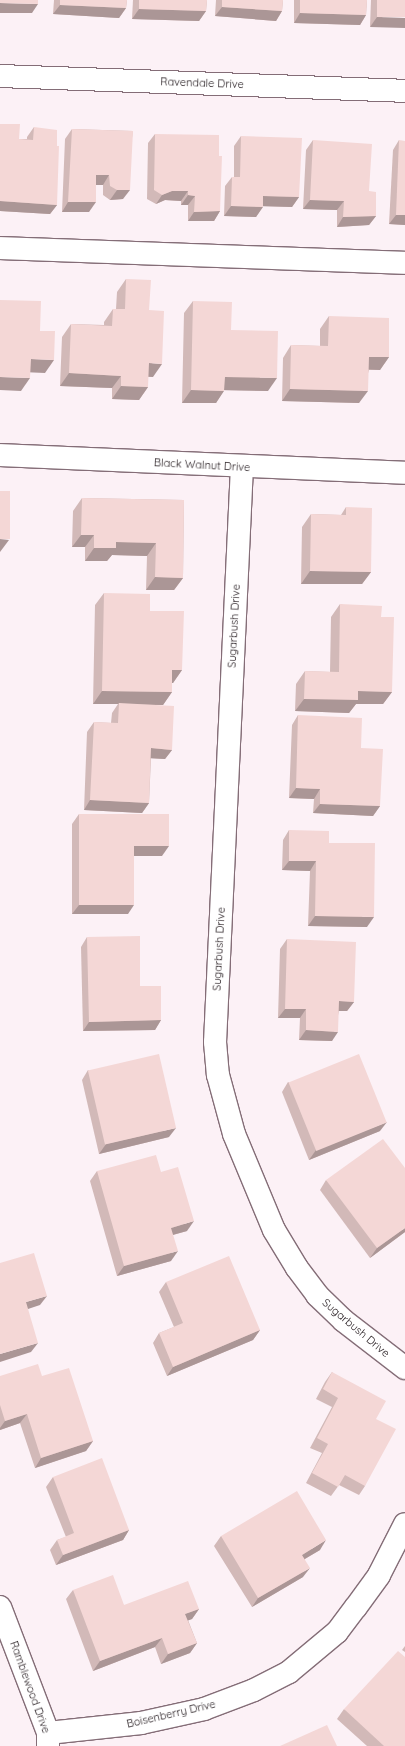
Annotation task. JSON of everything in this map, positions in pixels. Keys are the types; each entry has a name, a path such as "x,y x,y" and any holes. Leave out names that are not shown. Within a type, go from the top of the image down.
{"street":[{"name":"Ravendale Drive","path":"0,76 405,91"},
{"path":"0,248 405,263"},
{"name":"Black Walnut Drive","path":"0,455 405,473"},
{"name":"Sugarbush Drive","path":"242,466 216,1034 218,1075 234,1134 274,1230 296,1268 317,1295 344,1321 405,1368"},
{"name":"Boisenberry Drive","path":"48,1740 141,1723 204,1708 254,1690 289,1672 314,1653 342,1626 379,1575 405,1524"},
{"name":"Ramblewood Drive","path":"0,1606 48,1740"}],"building":[{"path":"0,0 38,0 38,4 0,3"},
{"path":"60,0 127,0 126,8 60,5"},
{"path":"139,0 207,0 206,11 139,9"},
{"path":"222,0 283,0 282,11 222,7"},
{"path":"300,0 367,0 366,15 300,13"},
{"path":"377,0 405,0 405,17 377,17"},
{"path":"0,124 20,124 19,139 33,140 34,127 57,130 57,146 59,146 57,205 0,201"},
{"path":"72,129 133,131 130,190 117,190 110,186 109,175 96,175 96,202 68,202"},
{"path":"155,134 219,135 219,156 222,156 220,211 194,212 195,196 188,195 188,191 172,191 162,195 154,190"},
{"path":"241,136 302,138 299,197 263,196 263,207 231,206 232,177 240,177"},
{"path":"313,140 372,144 369,191 376,192 376,216 343,217 344,201 310,200"},
{"path":"399,140 405,141 405,215 396,215"},
{"path":"126,279 151,280 149,310 164,311 162,364 149,363 148,387 121,386 121,376 69,373 71,324 112,326 113,309 125,309"},
{"path":"0,300 41,301 40,331 55,331 54,360 31,359 30,378 0,377"},
{"path":"193,301 232,302 231,330 278,331 277,378 225,377 224,391 191,390"},
{"path":"329,316 389,318 389,357 369,357 368,391 290,389 291,345 328,346"},
{"path":"0,491 10,491 10,539 0,539"},
{"path":"82,498 184,500 183,578 155,577 156,543 116,542 116,548 94,548 94,535 81,535"},
{"path":"346,507 372,508 371,572 310,571 311,514 346,515"},
{"path":"104,593 150,594 150,611 184,611 182,670 172,670 172,692 102,691"},
{"path":"340,604 382,606 381,617 394,617 392,692 358,691 358,700 304,699 305,671 339,672"},
{"path":"119,703 174,706 172,750 151,748 149,803 90,800 94,722 118,723"},
{"path":"298,715 362,718 361,748 383,749 380,806 320,804 320,789 296,788"},
{"path":"79,814 169,814 169,846 134,846 134,905 79,905"},
{"path":"289,830 329,831 329,843 375,843 374,917 315,916 316,861 289,861"},
{"path":"140,936 140,986 161,986 161,1020 89,1022 87,937"},
{"path":"287,939 356,942 354,1002 339,1001 338,1032 306,1030 306,1009 285,1009"},
{"path":"159,1054 176,1128 105,1144 88,1070"},
{"path":"359,1054 387,1123 316,1151 289,1082"},
{"path":"383,1139 405,1168 405,1228 377,1248 326,1180"},
{"path":"156,1155 161,1172 178,1167 194,1221 171,1228 178,1251 124,1266 97,1171"},
{"path":"34,1253 47,1296 26,1302 38,1343 0,1354 0,1263"},
{"path":"229,1256 260,1330 173,1367 159,1333 183,1323 166,1282"},
{"path":"38,1364 42,1376 69,1368 93,1441 41,1458 27,1414 5,1421 0,1405 0,1376"},
{"path":"332,1372 386,1401 376,1419 396,1429 365,1486 345,1475 338,1487 312,1473 328,1444 317,1438 338,1398 323,1389"},
{"path":"102,1458 129,1530 63,1555 57,1540 74,1533 53,1477"},
{"path":"297,1491 326,1540 302,1555 310,1568 258,1598 221,1536"},
{"path":"113,1575 124,1605 188,1581 199,1609 185,1614 197,1643 168,1654 162,1638 100,1661 73,1590"},
{"path":"398,1651 405,1657 405,1746 384,1746 344,1709"},
{"path":"327,1725 337,1746 280,1746"}]}
